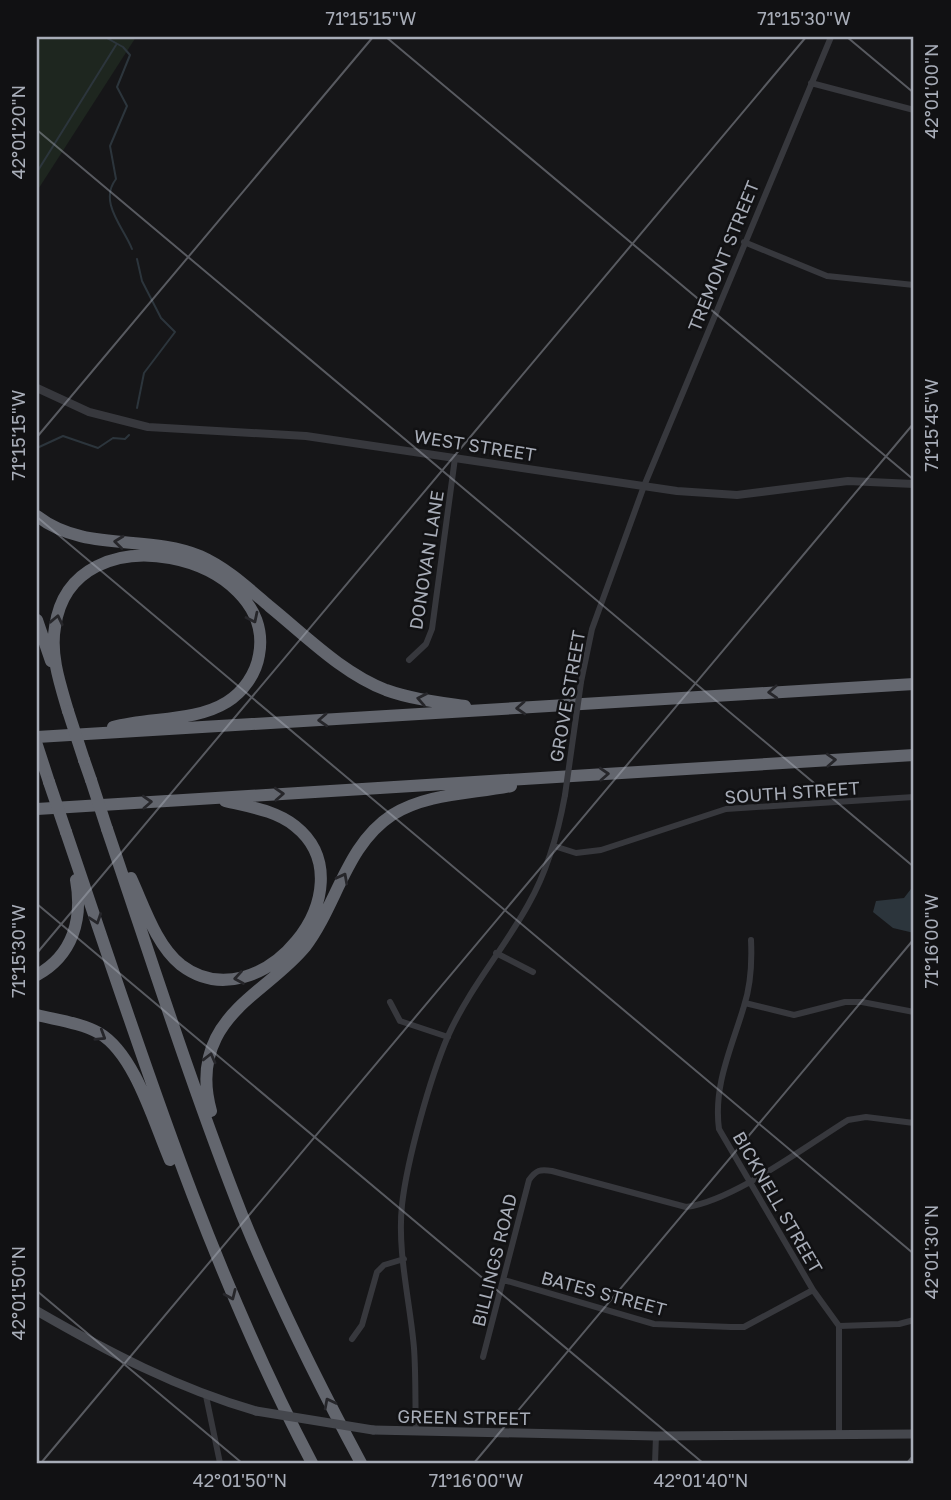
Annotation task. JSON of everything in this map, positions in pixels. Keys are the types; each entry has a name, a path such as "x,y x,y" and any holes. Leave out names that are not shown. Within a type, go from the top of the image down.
{"highway":[{"path":"37,516 55,528 80,537 170,547 201,557 228,572 338,662 364,679 402,695 489,710"},
{"path":"68,711 56,667 55,627 65,596 86,573 124,557 167,556 208,570 238,594 255,619 260,645 255,669 237,694 208,710 133,722 91,734"},
{"path":"37,620 235,1196 296,1337 362,1463"},
{"path":"37,737 914,684"},
{"path":"37,746 177,1158 213,1251"},
{"path":"37,810 914,755"},
{"path":"235,1196 207,1093 207,1071 212,1049 231,1017 306,946 365,840 390,817 413,805 554,777"},
{"path":"107,829 171,955 185,967 206,977 226,980 247,977 276,961 302,933 318,896 320,865 309,842 288,821 263,810 211,798"},
{"path":"37,975 62,955 76,925 78,892 66,832"},
{"path":"37,1015 92,1030 121,1052 257,1353 312,1463"}],"main road":[{"name":"GREEN STREET","path":"37,1311 134,1364 206,1396 256,1410 373,1430 656,1436 914,1434"}],"street":[{"name":"TREMONT STREET","path":"644,486 831,37"},
{"path":"811,83 914,110"},
{"path":"744,242 831,277 914,285"},
{"name":"WEST STREET","path":"37,388 89,412 148,427 306,436 644,486 737,495 848,481 914,484"},
{"name":"DONOVAN LANE","path":"409,660 426,643 432,629 455,458"},
{"name":"GROVE STREET","path":"416,1432 414,1346 404,1259 402,1207 406,1184 433,1080 448,1037 496,953 527,907 554,846 592,629 644,486"},
{"name":"SOUTH STREET","path":"554,846 576,853 601,850 726,808 914,797"},
{"name":"BICKNELL STREET","path":"751,940 745,1003 724,1065 717,1116 719,1129 813,1290 839,1326"},
{"path":"496,953 534,972"},
{"path":"390,1002 400,1021 448,1037"},
{"path":"745,1003 794,1015 845,1003 862,1002 914,1012"},
{"path":"749,1181 848,1120 866,1118 914,1123"},
{"name":"BILLINGS ROAD","path":"483,1357 529,1180 535,1172 541,1169 598,1182 686,1207 696,1206 749,1181"},
{"path":"352,1339 362,1325 377,1272 384,1265 404,1259"},
{"name":"BATES STREET","path":"504,1280 654,1324 718,1327 744,1327 813,1290"},
{"path":"839,1433 839,1326 886,1325 914,1320"},
{"path":"206,1396 220,1463"},
{"path":"655,1463 656,1436"}],"shaded area":[{"path":"37,37 136,37 37,191"},
{"path":"914,885 914,933 893,928 873,912 876,901 904,898"}],"waterway":[{"path":"105,37 123,47 130,55 117,87 127,106 110,146 116,179 110,197 114,215 132,249"},
{"path":"37,172 116,45"},
{"path":"137,259 142,281 161,318 175,332 144,373 137,408"},
{"path":"37,448 63,436 98,448 113,438 125,439 129,435"}]}
